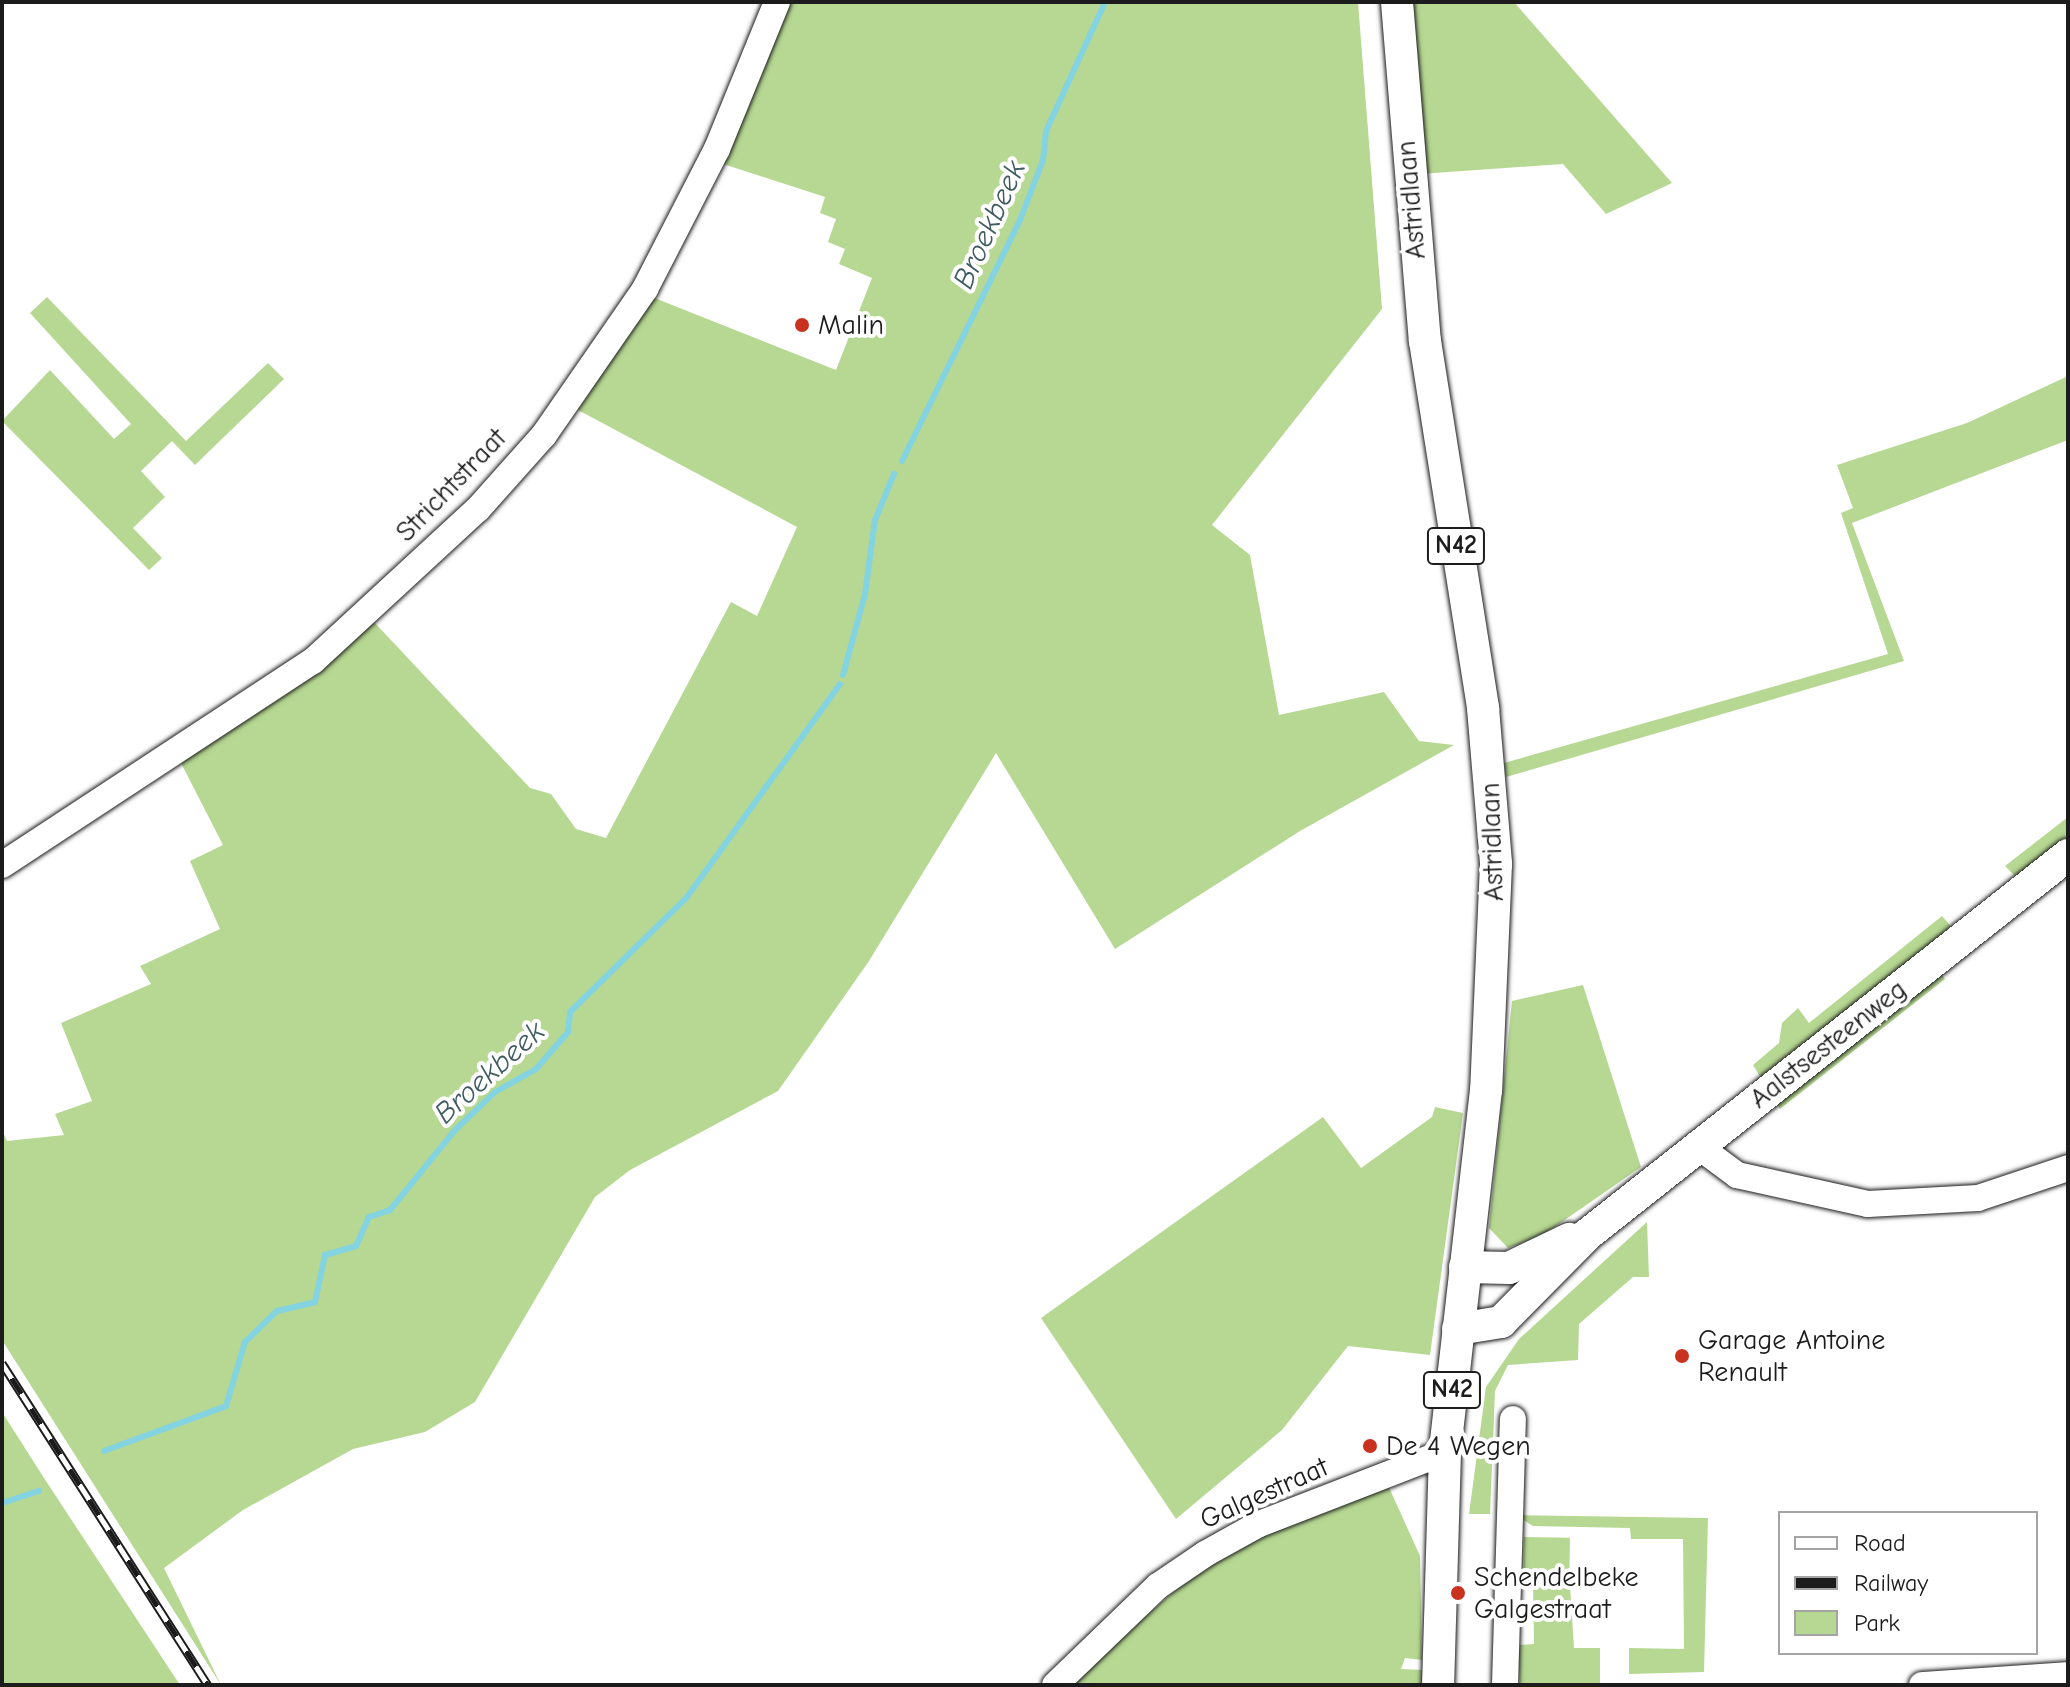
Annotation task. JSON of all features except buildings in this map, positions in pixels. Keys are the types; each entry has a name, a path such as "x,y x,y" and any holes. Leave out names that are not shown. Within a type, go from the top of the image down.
{"main road":[{"name":"Astridlaan","path":"1397,2 1425,341 1483,708 1494,833 1492,997 1445,1452 1438,1685"},
{"name":"Aalstsesteenweg","path":"1458,1329 1501,1322 1588,1234 2068,855"},
{"name":"Aalstsesteenweg","path":"1465,1267 1509,1268 1588,1234"}],"street":[{"name":"Strichtstraat","path":"2,865 313,661 478,509 544,435 645,289 717,149 777,2"},
{"path":"1698,1146 1737,1175 1868,1204 1978,1198 2068,1168"},
{"path":"1505,1685 1513,1419"},
{"name":"Galgestraat","path":"1055,1685 1158,1586 1205,1554 1257,1525 1445,1452"},
{"path":"1922,1685 2068,1675"}],"green space":[{"path":"787,2 1358,2 1382,309 1212,525 1250,555 1279,715 1384,692 1419,741 1454,745 1300,831 1115,949 996,753 869,961 778,1091 630,1170 595,1197 475,1402 425,1432 353,1449 243,1510 164,1568 221,1685 2,1340 2,1130 7,1141 64,1135 55,1114 92,1101 61,1023 151,984 140,966 220,929 190,861 223,845 181,763 374,622 530,788 551,794 576,829 606,838 731,602 757,616 797,527 578,410 652,297 836,370 872,278 839,264 845,249 828,242 836,219 820,213 825,197 720,163"},
{"path":"1412,2 1514,2 1672,183 1606,214 1563,164 1420,174"},
{"path":"47,297 186,441 268,363 284,379 195,465 172,441 141,471 165,497 133,528 162,558 149,570 2,421 50,370 114,439 131,424 30,313"},
{"path":"2068,376 2068,440 1852,523 1904,661 1506,777 1504,763 1888,654 1841,513 1853,508 1837,465 1967,423"},
{"path":"2068,817 2068,843 2020,881 2005,866"},
{"path":"1942,916 1956,932 1928,955 1945,979 1780,1109 1753,1065 1779,1043 1782,1023 1798,1008 1809,1023"},
{"path":"1583,985 1641,1167 1543,1235 1508,1248 1489,1228 1512,1001"},
{"path":"1435,1107 1463,1113 1430,1355 1348,1346 1282,1430 1176,1519 1041,1318 1323,1117 1361,1168 1432,1117"},
{"path":"1647,1222 1649,1277 1633,1277 1579,1324 1578,1360 1508,1365 1495,1391 1490,1514 1469,1514 1486,1387 1519,1339"},
{"path":"2,1412 44,1478 180,1685 2,1685"},
{"path":"1387,1483 1420,1556 1422,1660 1405,1658 1401,1669 1422,1670 1422,1685 1068,1685 1212,1558"},
{"path":"1516,1515 1708,1518 1704,1672 1629,1674 1629,1648 1684,1649 1683,1539 1631,1539 1630,1528 1533,1526"},
{"path":"1524,1537 1570,1538 1569,1579 1523,1578"},
{"path":"1533,1584 1570,1585 1574,1648 1600,1648 1600,1685 1520,1685 1518,1645 1534,1644"}],"waterway":[{"name":"Broekbeek","path":"902,461 1020,220 1043,160 1046,131 1105,2"},
{"name":"Broekbeek","path":"843,675 865,594 875,520 894,474"},
{"name":"Broekbeek","path":"104,1451 226,1406 245,1342 277,1311 315,1302 325,1255 356,1246 369,1217 390,1210 455,1130 495,1092 536,1069 568,1032 570,1012 687,897 840,684"},
{"name":"Broekbeek","path":"2,1503 39,1491"}],"railway":[{"path":"2,1363 208,1685"}],"place":[{"name":"Malin","path":"802,325"},
{"name":"Garage Antoine Renault","path":"1682,1356"},
{"name":"De 4 Wegen","path":"1370,1446"},
{"name":"Schendelbeke Galgestraat","path":"1458,1593"}]}
